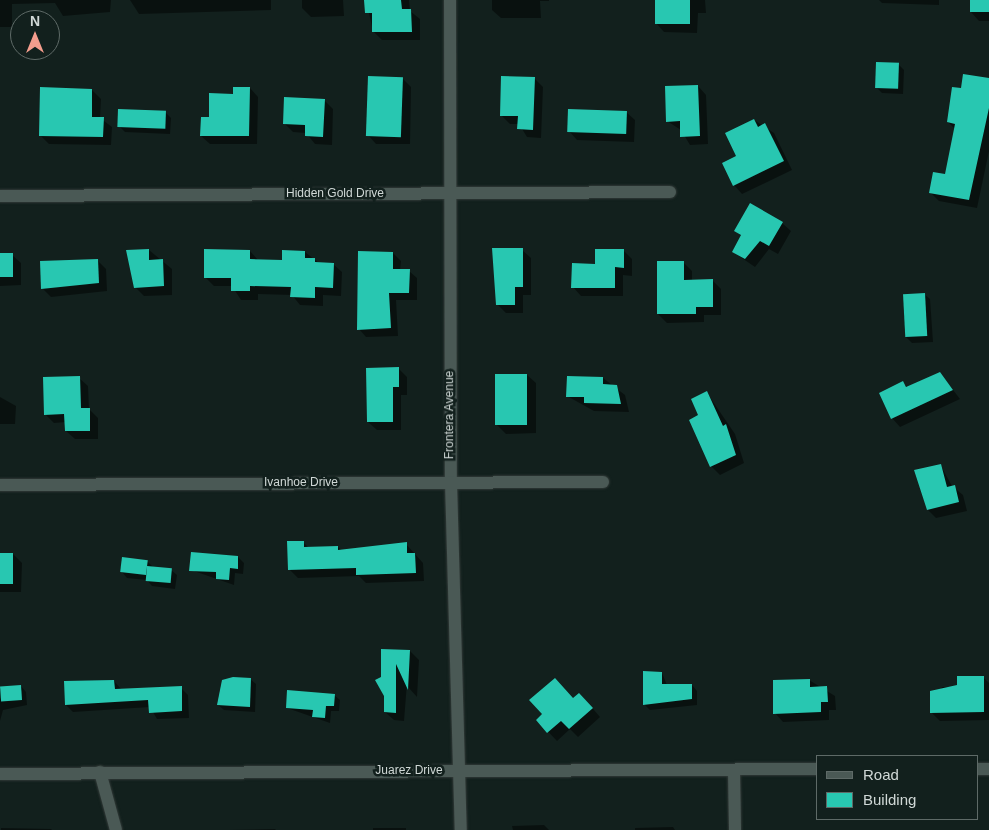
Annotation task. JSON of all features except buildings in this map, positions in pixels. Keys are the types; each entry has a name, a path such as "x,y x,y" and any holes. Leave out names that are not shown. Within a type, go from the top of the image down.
{"street":[{"name":"Frontera Avenue","path":"450,0 450,482 461,771 461,830"},
{"name":"Hidden Gold Drive","path":"0,196 670,192"},
{"name":"Ivanhoe Drive","path":"0,485 603,482"},
{"name":"Juarez Drive","path":"0,774 816,769"},
{"path":"734,771 735,830"},
{"path":"100,772 116,830"}]}
